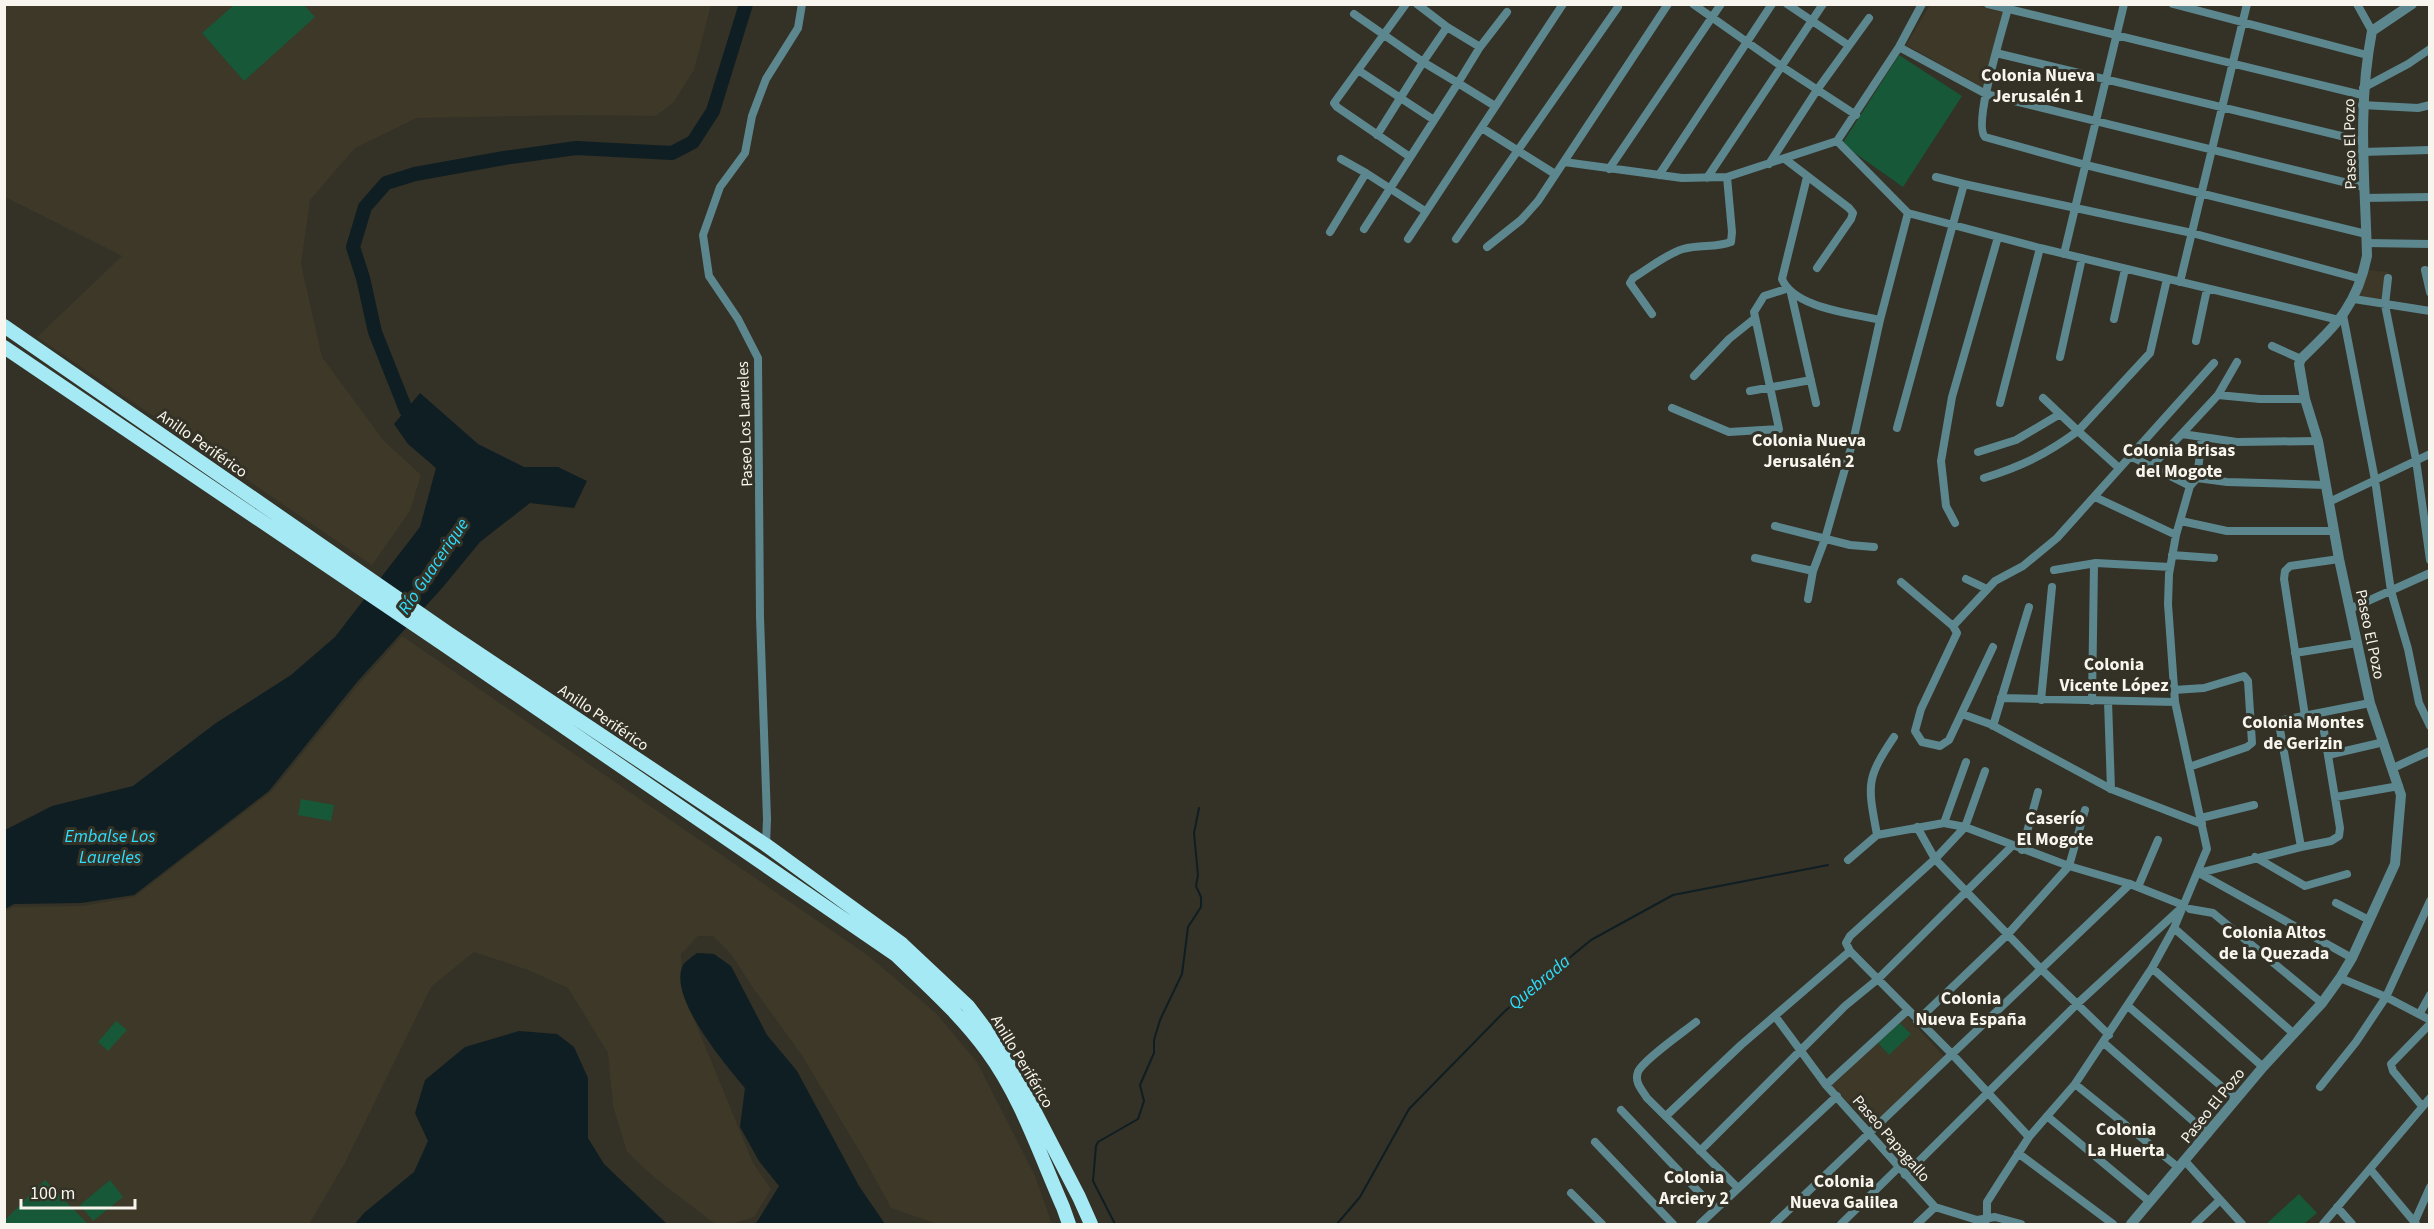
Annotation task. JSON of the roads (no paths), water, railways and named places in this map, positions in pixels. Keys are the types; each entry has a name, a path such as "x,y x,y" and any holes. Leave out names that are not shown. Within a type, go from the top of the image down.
{"highway":[{"name":"Anillo Periférico","path":"4,326 330,560"},
{"name":"Anillo Periférico","path":"4,346 445,638 896,955 959,1015 988,1051 1011,1089 1064,1207 1069,1224"},
{"name":"Anillo Periférico","path":"445,638 766,845 902,944 968,1006 996,1043 1021,1085 1079,1197 1090,1224"}],"street":[{"name":"Paseo Los Laureles","path":"766,845 768,819 762,685 758,358 738,319 709,276 703,235 720,187 745,153 752,116 762,88 798,28 802,4"},
{"path":"1406,4 1334,103 1410,157"},
{"path":"1417,4 1447,27 1480,47"},
{"path":"1408,239 1563,4"},
{"path":"1487,247 1521,220 1538,201 1668,4"},
{"path":"1693,4 1747,43 1856,115"},
{"path":"1609,169 1721,4"},
{"path":"1659,175 1772,4"},
{"path":"1787,4 1848,45"},
{"path":"1707,178 1823,4"},
{"path":"1564,162 1659,175 1727,177 1837,141 1899,47 1922,4"},
{"path":"1988,4 2008,7 2116,37 2362,96 2418,108 2430,105"},
{"path":"2064,254 2124,4"},
{"path":"2173,4 2367,55"},
{"path":"2180,282 2247,4"},
{"path":"2357,4 2372,31 2412,4"},
{"path":"1456,239 1618,7"},
{"path":"2008,7 1980,126 1981,133 1985,137 2007,145 2366,238 2430,244"},
{"path":"1364,228 1480,47 1507,12"},
{"path":"1354,14 1423,62 1495,106"},
{"path":"1768,164 1848,45 1869,18"},
{"path":"1377,135 1447,27"},
{"name":"Paseo El Pozo","path":"2131,1224 2263,1067 2322,1003 2352,958 2395,864 2401,795 2370,703 2339,559 2318,441 2305,399 2299,364 2301,359 2341,318 2354,299 2367,256 2362,96 2372,31"},
{"path":"1899,47 1986,94 2213,149 2364,192 2430,197"},
{"path":"2362,96 2430,49"},
{"path":"1996,53 2223,107 2362,147 2430,150"},
{"path":"1358,70 1434,120"},
{"path":"1482,128 1555,174"},
{"path":"1837,141 1908,213 2207,289 2341,318 2375,480 2391,591 2408,649 2417,695 2430,726"},
{"path":"1341,159 1425,211"},
{"path":"1785,159 1853,213 1817,268"},
{"path":"1330,232 1365,173"},
{"path":"1652,314 1630,283 1633,278 1686,248 1723,245 1731,242 1727,177"},
{"path":"1807,177 1782,279 1788,291 1816,403"},
{"path":"1936,177 2192,233 2361,279"},
{"path":"1897,428 1964,184"},
{"path":"1808,599 1813,571 1825,539 1854,437 1880,320 1908,213"},
{"path":"1955,523 1946,506 1941,461 1952,397 1998,237"},
{"path":"2000,403 2040,248"},
{"path":"2060,357 2082,258"},
{"path":"2114,319 2125,269"},
{"path":"2425,270 2430,292"},
{"path":"2388,278 2385,305 2416,460 2430,560"},
{"path":"1984,478 2050,452 2078,431 2150,353 2166,279"},
{"path":"2196,341 2207,289"},
{"path":"1672,408 1729,432 1779,429 1754,319 1754,312 1764,296 1788,291 1805,301 1880,320"},
{"path":"2354,299 2430,311"},
{"path":"1694,376 1729,339 1754,319"},
{"path":"2272,346 2301,359"},
{"path":"2151,467 2218,395 2237,362"},
{"path":"1953,626 1995,582 2023,566 2058,538 2214,363"},
{"path":"1750,391 1811,380"},
{"path":"2218,395 2259,399 2305,399"},
{"path":"2043,398 2119,468"},
{"path":"1978,452 2016,440 2060,414"},
{"path":"2182,434 2237,442 2318,441"},
{"path":"1985,1222 1987,1202 2018,1153 2075,1084 2152,968 2187,907 2207,849 2175,702 2168,604 2175,535 2190,486 2197,478 2202,437"},
{"path":"2329,502 2430,454"},
{"path":"2130,456 2190,486"},
{"path":"2197,478 2227,482 2326,485"},
{"path":"2095,497 2175,535"},
{"path":"2181,521 2227,531 2334,531"},
{"path":"1775,526 1850,545 1874,547"},
{"path":"2172,555 2214,558"},
{"path":"1755,558 1813,571"},
{"path":"2306,716 2295,653 2285,571 2290,567 2339,559"},
{"path":"2054,570 2094,564 2170,567"},
{"path":"2092,701 2094,564"},
{"path":"2350,609 2430,573"},
{"path":"1966,579 1987,589"},
{"path":"1901,582 1953,626 1957,633 1921,709 1916,734 1927,744 1940,746 1945,744 1962,714 1993,647"},
{"path":"2041,700 2052,587"},
{"path":"1993,726 2029,607"},
{"path":"2295,653 2357,643"},
{"path":"2174,690 2204,688 2244,676 2248,681 2252,743 2247,747 2189,767"},
{"path":"2001,698 2175,702"},
{"path":"2108,701 2111,789"},
{"path":"2301,847 2278,729 2279,724 2283,720 2370,703"},
{"path":"2199,873 2331,841 2338,836 2340,828 2336,797 2321,713"},
{"path":"1962,714 1993,726 2111,789 2202,821 2254,805"},
{"path":"1877,835 1869,784 1875,768 1894,737"},
{"path":"2328,754 2384,742"},
{"path":"2393,768 2430,751"},
{"path":"1944,823 1966,762"},
{"path":"1985,771 1965,828 1935,859 1850,936 1846,943 1850,951 1952,1054 2029,1137"},
{"path":"2336,797 2398,786"},
{"path":"2022,850 2038,792"},
{"path":"1917,1021 2008,934 2069,866 2085,810"},
{"path":"1848,860 1877,835 1944,823 1965,828 2069,866 2134,885 2187,907 2213,913 2322,1003"},
{"path":"1917,827 1935,859 2041,969 2109,1035"},
{"path":"1774,1224 2041,969 2134,885 2158,840"},
{"path":"1700,1151 1845,1006 1878,979 2012,846"},
{"path":"2255,858 2305,886 2347,874"},
{"path":"2199,873 2352,958"},
{"path":"2320,1087 2356,1042 2386,997 2404,951 2430,901"},
{"path":"2336,903 2368,920"},
{"path":"1905,1174 2077,1004 2187,907"},
{"path":"2174,927 2294,1034"},
{"path":"1666,1116 1850,951"},
{"path":"2152,968 2263,1067"},
{"path":"2340,978 2386,997 2430,1020"},
{"path":"2420,1013 2430,995"},
{"path":"2128,1006 2236,1099"},
{"path":"1826,1085 1908,1010"},
{"name":"Paseo Papagallo","path":"1775,1016 1826,1085 1935,1207"},
{"path":"1696,1022 1645,1063 1638,1072 1638,1084 1647,1098 1737,1187"},
{"path":"2422,1106 2393,1071 2391,1064 2430,1024"},
{"path":"2104,1043 2208,1134"},
{"path":"2075,1084 2182,1165 2242,1224"},
{"path":"1700,1224 1837,1096"},
{"path":"2323,1224 2430,1098"},
{"path":"1621,1110 1715,1209"},
{"path":"2047,1116 2150,1202"},
{"path":"1595,1142 1673,1224"},
{"path":"2018,1153 2113,1224"},
{"path":"1841,1224 1898,1168"},
{"path":"2370,1169 2415,1224 2430,1187"},
{"path":"1571,1193 1602,1224"},
{"path":"2195,1224 2219,1201"},
{"path":"1917,1224 1935,1207 1985,1222 1995,1217 2021,1224"},
{"path":"2337,1208 2352,1224"}],"water":[{"name":"Embalse Los Laureles","path":"420,393 478,444 524,467 558,467 587,481 574,508 530,503 480,542 443,587 357,682 269,791 134,895 81,903 14,904 5,909 5,830 52,806 133,786 216,723 291,675 335,637 420,527 436,468 408,444 394,424"},
{"path":"697,953 714,954 731,966 767,1035 797,1071 859,1186 885,1224 753,1224 757,1222 779,1186 759,1161 740,1127 745,1088 701,1030 683,994 680,979 683,965"},
{"path":"519,1031 557,1034 574,1047 588,1078 588,1138 604,1164 667,1224 355,1224 364,1213 414,1172 428,1141 415,1113 425,1080 465,1047"}],"waterway":[{"name":"Río Guacerique","path":"419,421 406,410 375,332 363,278 353,247 365,207 386,183 415,174 576,148 672,153 693,142 713,111 746,4"},
{"path":"1115,1224 1093,1181 1096,1146 1098,1142 1138,1119 1144,1101 1140,1085 1154,1053 1154,1040 1160,1020 1182,974 1188,927 1201,907 1201,897 1196,886 1198,875 1194,833 1199,808"},
{"name":"Quebrada","path":"1337,1224 1360,1197 1409,1109 1505,1011 1591,940 1673,895 1828,865"}],"district":[{"name":"Colonia Nueva Jerusalén 1","path":"2038,85"},
{"name":"Colonia Nueva Jerusalén 2","path":"1809,450"},
{"name":"Colonia Brisas del Mogote","path":"2179,460"},
{"name":"Colonia Vicente López","path":"2114,674"},
{"name":"Colonia Montes de Gerizin","path":"2303,732"},
{"name":"Caserío El Mogote","path":"2055,828"},
{"name":"Colonia Altos de la Quezada","path":"2274,942"},
{"name":"Colonia Nueva España","path":"1971,1008"},
{"name":"Colonia La Huerta","path":"2126,1139"},
{"name":"Colonia Arciery 2","path":"1694,1187"},
{"name":"Colonia Nueva Galilea","path":"1844,1191"}]}
